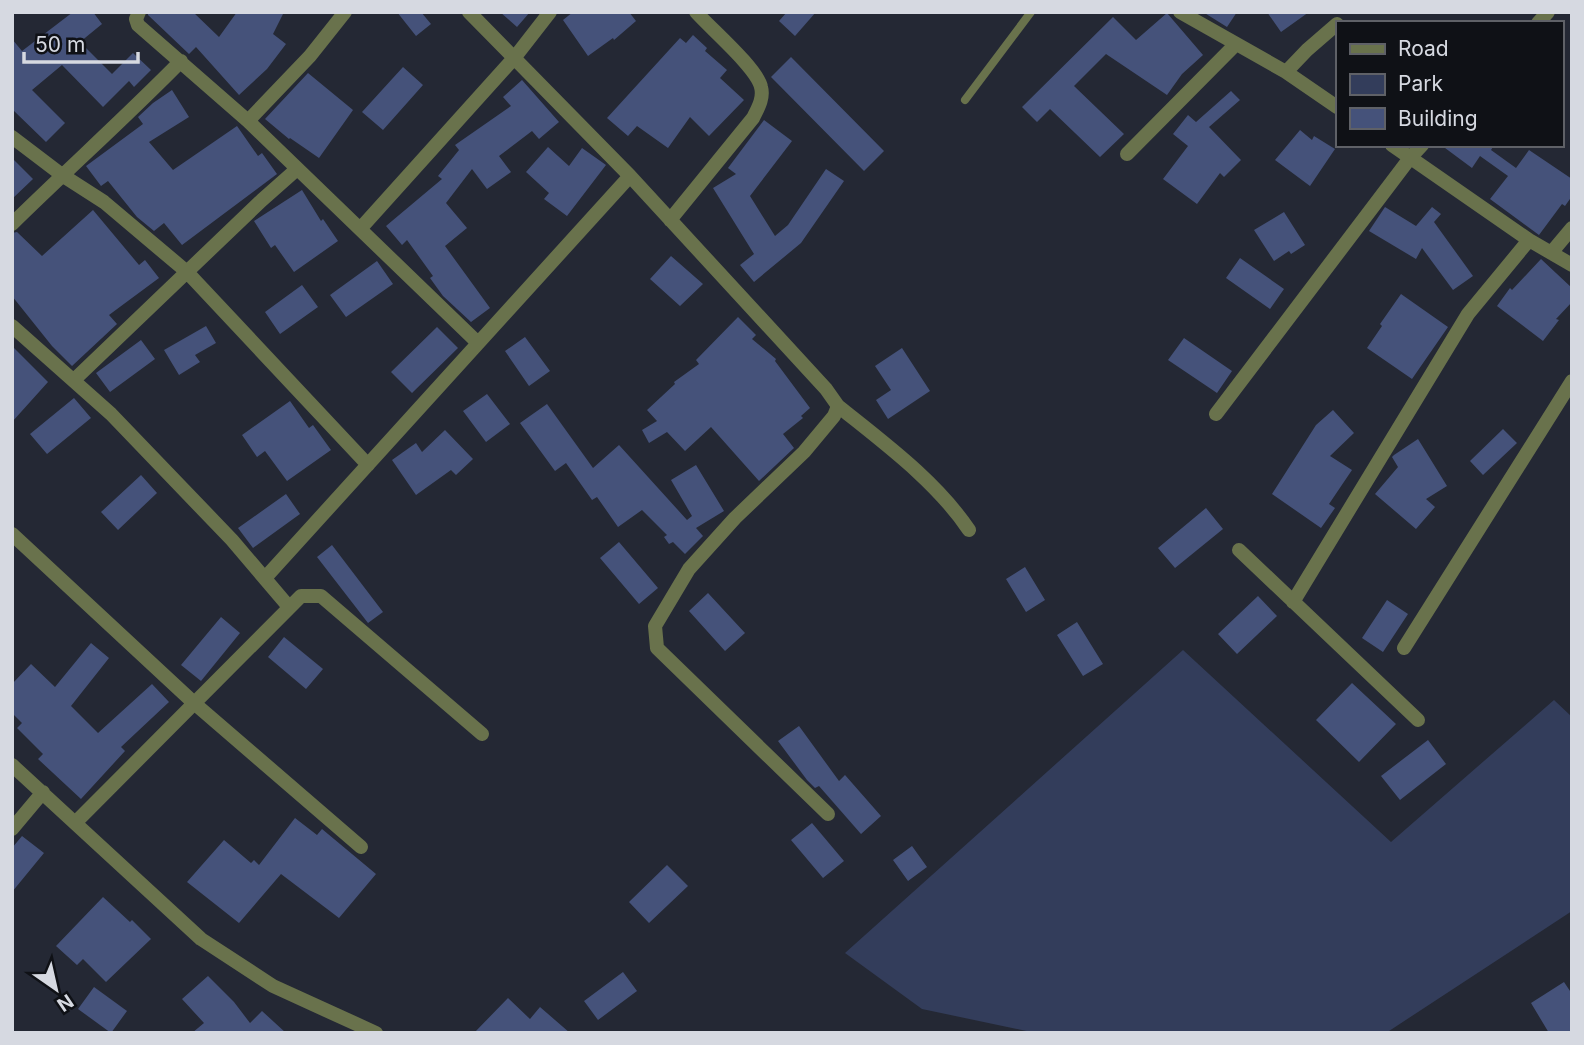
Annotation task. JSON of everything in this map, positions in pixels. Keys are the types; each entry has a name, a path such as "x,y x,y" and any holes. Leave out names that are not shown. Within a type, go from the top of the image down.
{"street":[{"path":"139,12 136,19 138,25 248,121 477,342"},
{"path":"248,121 310,56 345,12"},
{"path":"469,12 630,176 826,389 838,406 953,506 969,530"},
{"path":"360,229 515,57 550,12"},
{"path":"670,220 753,118 761,100 761,86 751,70 696,12"},
{"path":"1180,12 1286,72 1336,106"},
{"path":"1286,72 1336,25"},
{"path":"1127,154 1236,44"},
{"path":"12,224 119,124 181,61"},
{"path":"12,137 62,175 104,202 187,272 368,465"},
{"path":"1395,147 1529,240 1572,265"},
{"path":"1216,414 1420,147"},
{"path":"74,380 297,169"},
{"path":"265,578 630,176"},
{"path":"1550,253 1572,228"},
{"path":"1293,602 1468,314 1529,240"},
{"path":"12,326 74,380 195,500 289,607"},
{"path":"1404,648 1572,381"},
{"path":"828,814 657,648 655,626 689,569 735,517 804,452 834,416 838,406"},
{"path":"12,534 194,703 361,847"},
{"path":"1238,550 1418,720"},
{"path":"76,822 301,596 321,596 482,734"},
{"path":"12,765 201,939 273,986 376,1033"},
{"path":"12,829 43,792"}],"lane":[{"path":"965,100 1031,12"}],"green space":[{"path":"1183,650 1391,842 1554,700 1572,717 1572,911 1386,1033 1036,1033 922,1009 845,953"}],"building":[{"path":"73,12 93,12 102,24 80,42 112,74 133,53 151,70 134,87 129,81 103,107 62,65 32,90 65,123 46,142 12,109 12,39 22,51"},
{"path":"148,12 193,12 219,37 237,12 284,12 273,34 286,44 267,69 239,95 196,47 189,54"},
{"path":"397,12 421,12 431,24 416,36"},
{"path":"500,12 530,12 517,27"},
{"path":"573,12 629,12 636,21 614,40 613,38 588,56 563,20"},
{"path":"787,12 816,12 795,36 779,21"},
{"path":"1203,12 1237,12 1227,27"},
{"path":"1267,12 1309,12 1281,32"},
{"path":"1167,13 1203,55 1182,74 1167,95 1106,54 1074,86 1124,134 1100,157 1050,109 1037,122 1022,107 1113,17 1136,40"},
{"path":"693,35 707,48 705,51 727,70 720,78 744,100 709,136 690,117 668,148 637,126 628,136 607,118 680,38 686,43"},
{"path":"791,57 884,151 864,171 771,77"},
{"path":"403,67 423,85 383,130 362,112"},
{"path":"308,73 353,110 319,158 289,139 265,119"},
{"path":"522,80 559,122 539,139 532,131 499,156 511,172 487,189 472,169 446,203 467,228 445,246 490,308 471,322 443,296 430,278 433,276 407,240 402,245 386,226 442,179 438,176 459,150 455,145 511,106 503,97"},
{"path":"172,90 189,117 149,142 173,170 237,126 258,156 262,153 277,174 182,245 164,223 154,231 137,217 108,181 101,186 86,166 143,124 138,117"},
{"path":"1231,91 1240,100 1209,127 1241,160 1224,177 1220,173 1197,204 1163,179 1188,146 1173,134 1188,115 1196,122"},
{"path":"764,120 792,141 750,196 775,236 788,225 826,169 844,181 801,243 754,282 740,265 754,254 713,188 736,174 728,168"},
{"path":"1300,130 1312,140 1314,136 1335,149 1310,186 1275,160"},
{"path":"548,147 569,166 582,148 606,165 567,216 544,199 549,193 526,172"},
{"path":"1444,147 1493,147 1491,150 1516,168 1529,150 1572,179 1572,196 1565,206 1562,204 1539,235 1490,199 1508,176 1480,156 1472,168"},
{"path":"12,158 33,179 12,199"},
{"path":"302,190 321,221 323,219 338,241 294,272 275,245 271,248 254,221"},
{"path":"1385,207 1416,226 1432,207 1441,214 1434,222 1473,276 1453,290 1422,248 1416,259 1369,231"},
{"path":"93,210 139,265 145,260 159,278 109,315 117,324 72,366 52,346 12,296 12,233 17,232 42,256"},
{"path":"1284,212 1305,245 1274,261 1254,230"},
{"path":"671,256 703,284 680,306 650,279"},
{"path":"1240,258 1284,289 1270,309 1226,278"},
{"path":"1541,259 1572,288 1572,302 1556,319 1559,320 1543,341 1497,306 1510,288 1512,290"},
{"path":"377,261 393,284 346,317 330,295"},
{"path":"302,285 318,307 280,334 265,312"},
{"path":"1401,294 1448,327 1412,379 1367,348"},
{"path":"738,317 756,335 752,339 776,359 810,408 801,416 803,418 783,434 794,448 759,481 711,427 685,451 667,432 649,443 642,430 657,421 647,410 675,384 674,382 699,364 696,360"},
{"path":"206,326 216,343 195,355 200,362 179,375 164,350"},
{"path":"437,327 458,348 412,393 391,372"},
{"path":"525,337 550,371 529,386 505,351"},
{"path":"1184,338 1232,371 1217,393 1168,360"},
{"path":"141,340 155,359 110,392 96,373"},
{"path":"12,346 48,382 12,422"},
{"path":"902,348 930,391 888,419 876,400 891,390 875,366"},
{"path":"487,394 510,424 486,442 463,411"},
{"path":"74,398 91,418 47,454 30,434"},
{"path":"290,401 309,428 313,425 331,450 287,481 265,451 257,457 242,435"},
{"path":"547,404 593,468 619,445 687,520 692,516 671,480 696,465 724,511 696,528 703,536 685,554 673,542 669,544 664,537 667,535 642,510 618,527 597,497 592,500 566,463 555,471 520,423"},
{"path":"1333,410 1354,433 1330,456 1352,470 1329,504 1335,508 1321,528 1272,494 1316,425"},
{"path":"1503,429 1517,443 1483,475 1470,461"},
{"path":"445,430 473,459 456,475 451,470 416,495 392,460 416,443 422,452"},
{"path":"1418,439 1447,486 1426,499 1435,507 1416,529 1375,494 1398,467 1392,457"},
{"path":"141,475 157,493 118,530 101,512"},
{"path":"286,494 300,514 253,548 238,528"},
{"path":"1206,508 1223,529 1175,568 1158,548"},
{"path":"619,542 658,588 639,604 600,558"},
{"path":"332,545 383,612 368,623 317,557"},
{"path":"1025,567 1045,600 1026,612 1006,579"},
{"path":"708,593 745,633 725,651 689,611"},
{"path":"1258,596 1277,616 1237,654 1218,634"},
{"path":"1387,600 1408,614 1383,652 1362,638"},
{"path":"221,617 240,633 201,681 181,665"},
{"path":"1077,622 1103,664 1083,676 1057,635"},
{"path":"284,637 323,669 306,689 268,657"},
{"path":"91,643 109,658 71,706 98,733 152,684 169,702 121,747 125,751 81,799 38,759 43,754 17,728 22,723 12,713 12,684 31,664 55,687"},
{"path":"1352,683 1396,724 1359,762 1316,720"},
{"path":"799,726 839,781 845,775 881,816 861,834 819,786 815,788 807,780 778,741"},
{"path":"1428,740 1446,764 1400,800 1381,776"},
{"path":"295,818 317,835 322,829 376,874 339,918 281,874 239,923 187,882 224,840 251,863 254,860 259,865"},
{"path":"812,823 844,861 823,878 791,840"},
{"path":"22,836 44,853 12,892 12,848"},
{"path":"912,846 927,867 908,881 893,860"},
{"path":"667,865 688,886 649,923 629,902"},
{"path":"103,897 151,939 106,982 83,959 77,965 56,946"},
{"path":"623,972 637,991 598,1020 584,1001"},
{"path":"208,976 250,1023 262,1011 286,1033 192,1033 204,1023 182,999"},
{"path":"1564,982 1572,994 1572,1033 1549,1033 1531,1003"},
{"path":"94,987 127,1011 111,1033 78,1009"},
{"path":"508,998 530,1019 540,1007 570,1033 474,1033"}]}
